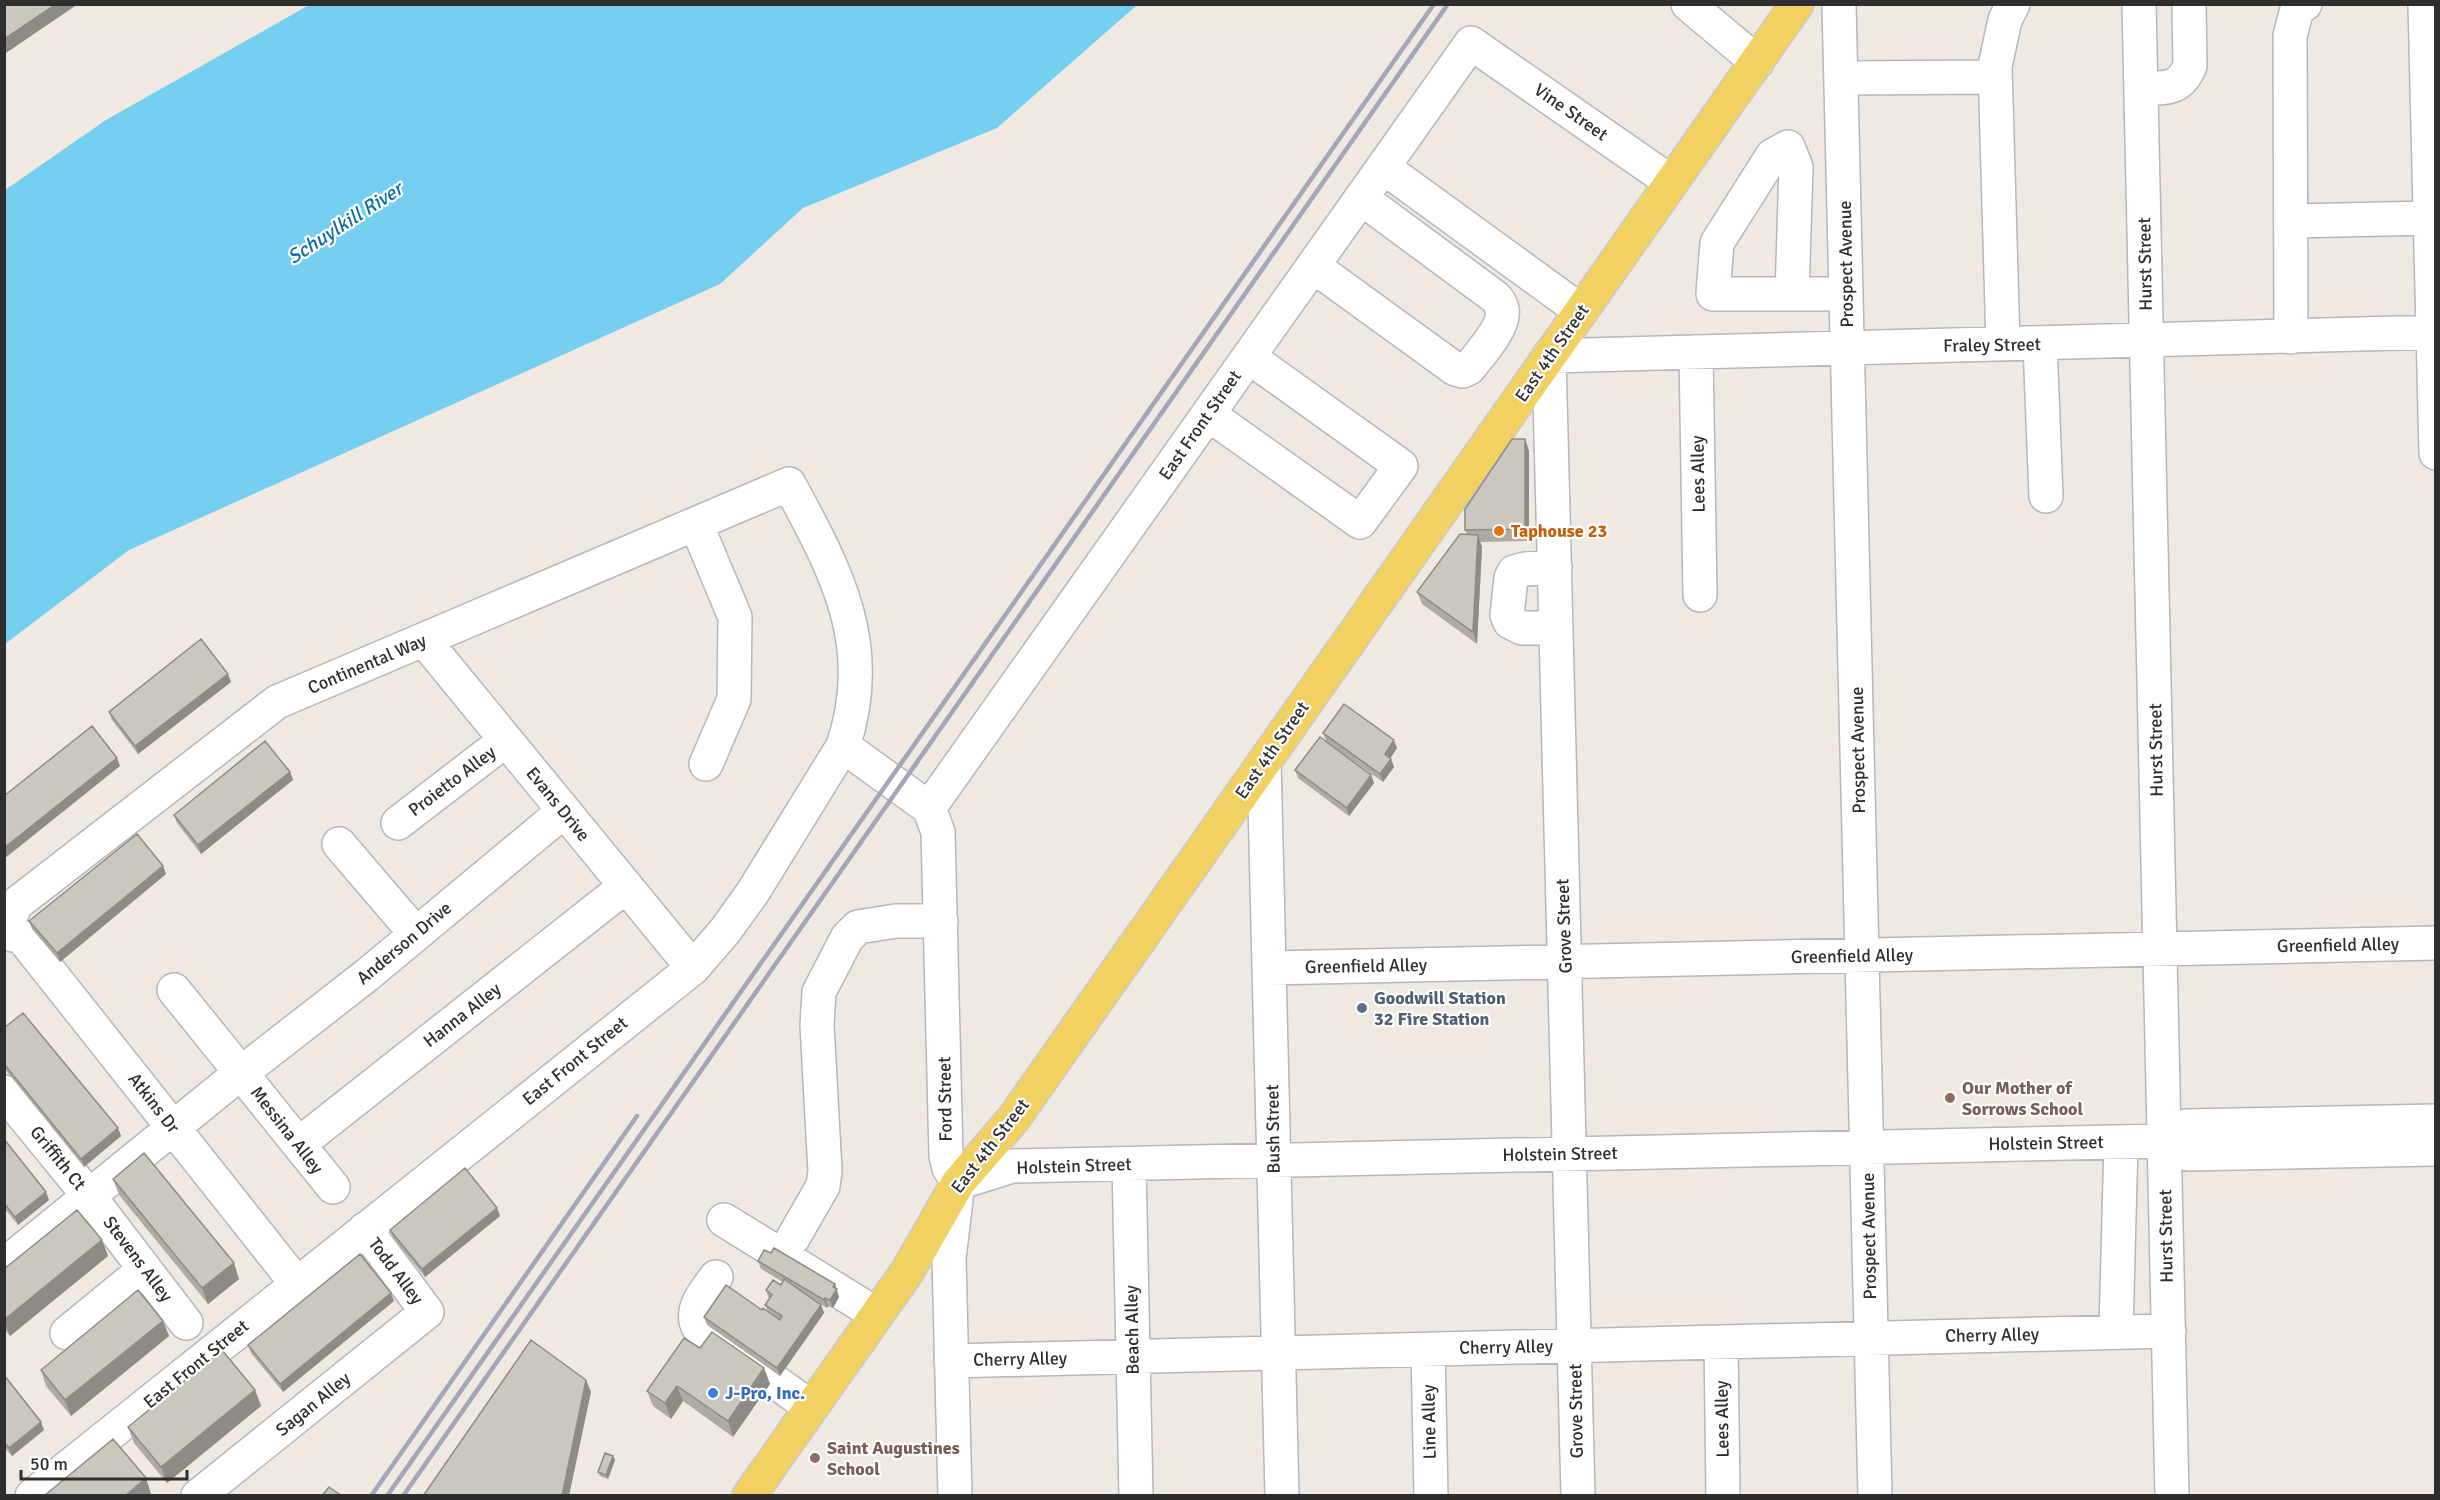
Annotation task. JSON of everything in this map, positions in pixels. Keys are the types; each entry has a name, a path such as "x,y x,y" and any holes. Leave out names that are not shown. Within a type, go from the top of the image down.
{"main road":[{"name":"East 4th Street","path":"749,1496 907,1272 958,1183 1014,1118 1797,4"}],"street":[{"path":"1688,4 1757,62"},
{"name":"Prospect Avenue","path":"1839,4 1875,1496"},
{"path":"2002,344 1995,66 2004,20 2013,4"},
{"name":"Hurst Street","path":"2139,4 2172,1496"},
{"path":"2141,88 2167,88 2178,84 2187,73 2190,66 2189,4"},
{"path":"2291,337 2290,36 2297,9 2305,4"},
{"path":"2425,4 2436,453"},
{"name":"East Front Street","path":"929,808 1471,42"},
{"name":"Vine Street","path":"1471,42 1671,182"},
{"path":"1841,78 1995,77"},
{"path":"1383,167 1581,311"},
{"path":"1313,266 1455,369 1463,371 1469,368 1499,326 1503,317 1502,307 1495,297 1361,198"},
{"path":"2292,221 2430,218"},
{"path":"1792,294 1846,294"},
{"name":"Fraley Street","path":"1549,356 2434,332"},
{"path":"2040,344 2046,496"},
{"name":"Lees Alley","path":"1696,352 1700,595"},
{"name":"Grove Street","path":"1549,356 1578,1496"},
{"path":"1208,414 1360,522 1401,466 1249,357"},
{"name":"East Front Street","path":"32,1496 693,968 725,931 753,892 843,746 852,720 855,693 854,634 824,549 789,484"},
{"name":"Continental Way","path":"4,932 16,904 277,702 789,484"},
{"path":"696,524 735,617 734,699 706,764"},
{"path":"1555,567 1514,572 1511,578 1507,615 1510,622 1522,628 1556,628"},
{"name":"Evans Drive","path":"424,640 693,968"},
{"name":"Proietto Alley","path":"398,823 506,740"},
{"path":"843,746 929,808"},
{"name":"Bush Street","path":"1264,762 1282,1496"},
{"name":"Ford Street","path":"929,808 938,832 946,1156 949,1168 958,1183"},
{"name":"Anderson Drive","path":"165,1135 416,934 564,811"},
{"path":"339,844 416,934"},
{"name":"Hanna Alley","path":"299,1144 626,886"},
{"path":"793,1238 823,1186 825,1171 817,1025 819,992 847,938 858,927 896,921 941,921"},
{"name":"Atkins Dr","path":"4,932 22,937 165,1135 288,1291"},
{"name":"Atkins Dr","path":"4,939 6,951 165,1135"},
{"name":"Greenfield Alley","path":"1269,968 2436,943"},
{"name":"Messina Alley","path":"174,990 333,1187"},
{"name":"Griffith Ct","path":"4,1092 89,1196"},
{"name":"Holstein Street","path":"2164,1141 2186,1126 2436,1121"},
{"path":"4,1264 165,1135"},
{"name":"Holstein Street","path":"958,1183 1012,1166 2164,1141 2187,1154 2434,1149 2436,1147"},
{"path":"2116,1332 2121,1142"},
{"name":"Beach Alley","path":"1129,1164 1136,1496"},
{"path":"952,1492 949,1258 958,1183"},
{"name":"Stevens Alley","path":"89,1196 186,1323"},
{"path":"724,1220 876,1314"},
{"name":"Todd Alley","path":"365,1229 427,1312"},
{"path":"68,1333 145,1269"},
{"path":"716,1277 696,1310 695,1320 699,1328 811,1407"},
{"name":"Sagan Alley","path":"198,1496 427,1312"},
{"name":"Cherry Alley","path":"951,1361 2169,1331"},
{"name":"Lees Alley","path":"1721,1342 1723,1496"},
{"name":"Line Alley","path":"1428,1349 1431,1496"}],"water":[{"name":"Schuylkill River","path":"309,5 1137,5 997,128 803,208 720,284 129,550 5,644 5,190 106,120"}],"building":[{"path":"4,4 56,4 4,39"},
{"path":"1512,439 1525,439 1525,529 1465,530 1465,509"},
{"path":"1460,534 1478,535 1473,632 1417,592"},
{"path":"201,639 228,674 135,746 109,712"},
{"path":"1344,704 1394,740 1385,754 1391,759 1380,774 1323,733"},
{"path":"92,726 117,758 4,848 4,796"},
{"path":"1320,737 1371,775 1347,808 1295,770"},
{"path":"265,741 290,772 198,845 174,815"},
{"path":"137,834 163,866 57,953 29,921"},
{"path":"23,1013 118,1128 81,1159 4,1064 4,1028"},
{"path":"4,1139 46,1192 15,1217 4,1203"},
{"path":"144,1153 234,1263 202,1288 113,1179"},
{"path":"465,1168 497,1208 422,1269 390,1230"},
{"path":"77,1210 102,1240 4,1320 4,1269"},
{"path":"774,1248 835,1284 833,1287 837,1289 830,1300 825,1298 824,1300 758,1261 764,1250 771,1253"},
{"path":"360,1254 391,1293 280,1384 248,1345"},
{"path":"784,1279 821,1305 777,1368 704,1317 726,1285 780,1320 782,1316 765,1305 772,1295 766,1290 773,1280 781,1285"},
{"path":"138,1290 163,1321 65,1400 41,1370"},
{"name":"J-Pro, Inc.","path":"712,1332 764,1368 728,1421 677,1386 665,1403 647,1391 684,1338 700,1348"},
{"path":"531,1340 586,1380 562,1496 423,1496"},
{"path":"222,1350 255,1390 161,1467 128,1427"},
{"path":"4,1375 41,1422 9,1448 4,1442"},
{"path":"113,1439 146,1478 125,1496 44,1496"},
{"path":"605,1453 613,1456 606,1475 598,1472"},
{"path":"329,1487 342,1496 322,1496"}],"railway":[{"path":"387,1496 1434,4"},
{"path":"403,1496 1448,4"},
{"path":"371,1496 637,1116"}],"place":[{"name":"Taphouse 23","path":"1499,531"},
{"name":"Goodwill Station 32 Fire Station","path":"1362,1008"},
{"name":"Our Mother of Sorrows School","path":"1950,1098"},
{"name":"J-Pro, Inc.","path":"713,1393"},
{"name":"Saint Augustines School","path":"815,1458"}]}
